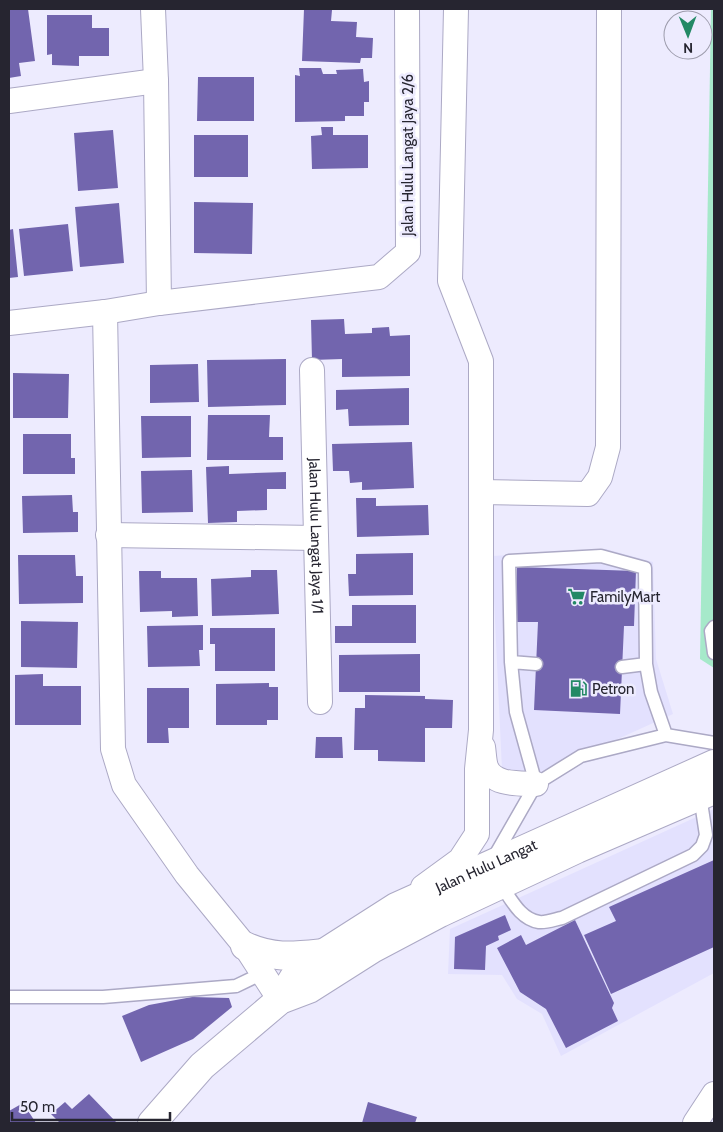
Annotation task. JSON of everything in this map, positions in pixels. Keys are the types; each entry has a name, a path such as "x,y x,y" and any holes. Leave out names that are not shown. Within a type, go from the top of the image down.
{"main road":[{"name":"Jalan Hulu Langat","path":"280,1000 309,989 372,949 440,913 496,874 714,764"},
{"name":"Jalan Hulu Langat","path":"152,1123 202,1066 280,1000 296,974 324,953 396,907 577,850 707,793"},
{"path":"245,946 273,956 324,953"}],"street":[{"path":"153,9 156,81 159,303"},
{"name":"Jalan Hulu Langat Jaya 2/6","path":"9,323 379,277 408,252 407,9"},
{"path":"396,907 460,860 477,834 477,769 481,730 481,361 450,282 456,9"},
{"path":"481,492 588,494 600,477 608,447 609,9"},
{"path":"9,100 156,81"},
{"path":"105,312 113,749 124,785 188,875 245,946 280,1000"},
{"name":"Jalan Hulu Langat Jaya 1/1","path":"312,370 320,702"},
{"path":"108,535 316,538"},
{"path":"481,730 486,768 496,779 536,784"},
{"path":"695,1123 714,1094"}],"lane":[{"path":"536,784 516,712 511,662 509,561 601,556 645,568 646,664 651,692 666,735"},
{"path":"714,627 711,631 714,653"},
{"path":"511,662 536,664"},
{"path":"622,667 646,664"},
{"path":"707,793 706,835 702,846 693,856 562,918 540,922 529,918 519,911 496,874 536,784 581,756 666,735 714,743"},
{"path":"9,996 103,997 236,986 263,973"}],"shaded area":[{"path":"606,549 653,562 656,659 673,714 503,791 492,556"},
{"path":"714,809 714,973 561,1056 542,1014 517,999 502,975 448,974 450,929"}],"green space":[{"path":"714,9 714,668 700,659 710,60 713,60 713,10 711,10"}],"building":[{"path":"9,9 28,9 35,61 19,63 21,76 9,78"},
{"path":"304,9 332,10 331,21 357,22 356,37 373,38 372,58 361,58 360,63 302,61"},
{"path":"47,15 92,15 92,28 109,28 109,56 79,56 79,66 52,65 52,54 47,55"},
{"path":"299,68 321,68 323,74 337,74 336,70 363,69 364,82 369,81 369,102 364,102 364,116 345,116 345,121 295,122 295,75 300,76"},
{"path":"198,77 254,77 254,121 197,121"},
{"path":"321,127 333,127 333,135 368,135 368,168 312,169 311,136 322,135"},
{"path":"113,130 118,188 78,191 74,133"},
{"path":"194,135 248,135 248,177 194,177"},
{"path":"194,202 253,203 252,254 194,253"},
{"path":"119,203 124,263 80,267 75,207"},
{"path":"68,224 73,271 24,276 19,229"},
{"path":"13,229 18,277 9,278 9,230"},
{"path":"344,319 345,334 372,333 372,328 389,327 390,336 410,335 410,376 342,377 342,359 312,360 311,320"},
{"path":"286,359 286,405 208,407 207,360"},
{"path":"198,364 199,402 150,403 150,365"},
{"path":"13,373 69,374 68,418 13,418"},
{"path":"409,388 409,425 349,426 348,409 336,410 336,390"},
{"path":"208,415 270,415 269,437 283,437 283,460 207,460"},
{"path":"141,416 191,416 191,457 142,458"},
{"path":"23,434 71,434 71,458 75,458 75,474 23,474"},
{"path":"412,442 414,488 362,490 362,482 350,483 349,471 333,471 332,444"},
{"path":"229,466 229,474 286,472 286,489 267,489 267,510 237,511 237,522 208,523 206,467"},
{"path":"192,470 193,512 142,513 141,471"},
{"path":"72,495 73,512 78,512 78,532 23,533 22,496"},
{"path":"356,498 376,498 376,506 428,505 429,535 357,537"},
{"path":"413,553 413,595 349,596 348,574 356,574 356,554"},
{"path":"18,555 75,555 76,576 83,576 83,603 19,604"},
{"path":"517,567 636,571 634,626 624,626 620,714 534,710 538,622 515,622"},
{"path":"251,570 277,570 279,614 212,616 211,579 251,577"},
{"path":"139,571 161,571 161,578 197,578 198,616 172,617 172,611 140,612"},
{"path":"352,605 416,605 416,643 335,643 335,626 352,626"},
{"path":"21,621 78,622 77,668 21,667"},
{"path":"203,625 203,650 199,650 200,666 148,667 147,626"},
{"path":"210,628 275,628 275,671 215,671 215,644 210,644"},
{"path":"420,654 420,692 339,692 339,655"},
{"path":"43,674 43,686 81,686 81,725 15,725 15,675"},
{"path":"269,683 269,687 278,687 278,720 267,720 267,725 216,725 216,684"},
{"path":"147,688 189,688 189,728 168,728 169,743 147,743"},
{"path":"365,695 425,696 425,699 453,700 452,728 425,728 425,762 378,761 378,750 354,750 355,708 365,708"},
{"path":"316,737 342,737 343,758 315,758"},
{"path":"714,860 714,947 611,994 584,935 616,921 609,907"},
{"path":"505,915 511,930 498,936 499,940 486,946 485,970 454,969 455,937"},
{"path":"575,920 614,1003 612,1008 618,1021 566,1048 546,1009 520,992 497,948 521,935 526,945"},
{"path":"192,997 229,998 232,1007 193,1039 141,1062 122,1016 149,1005"},
{"path":"89,1094 117,1123 60,1123 51,1114 65,1102 72,1109"},
{"path":"368,1102 417,1117 415,1123 362,1123"},
{"path":"23,1103 36,1123 9,1123 9,1111"}],"place":[{"name":"FamilyMart","path":"576,597"},
{"name":"Petron","path":"578,689"}]}
